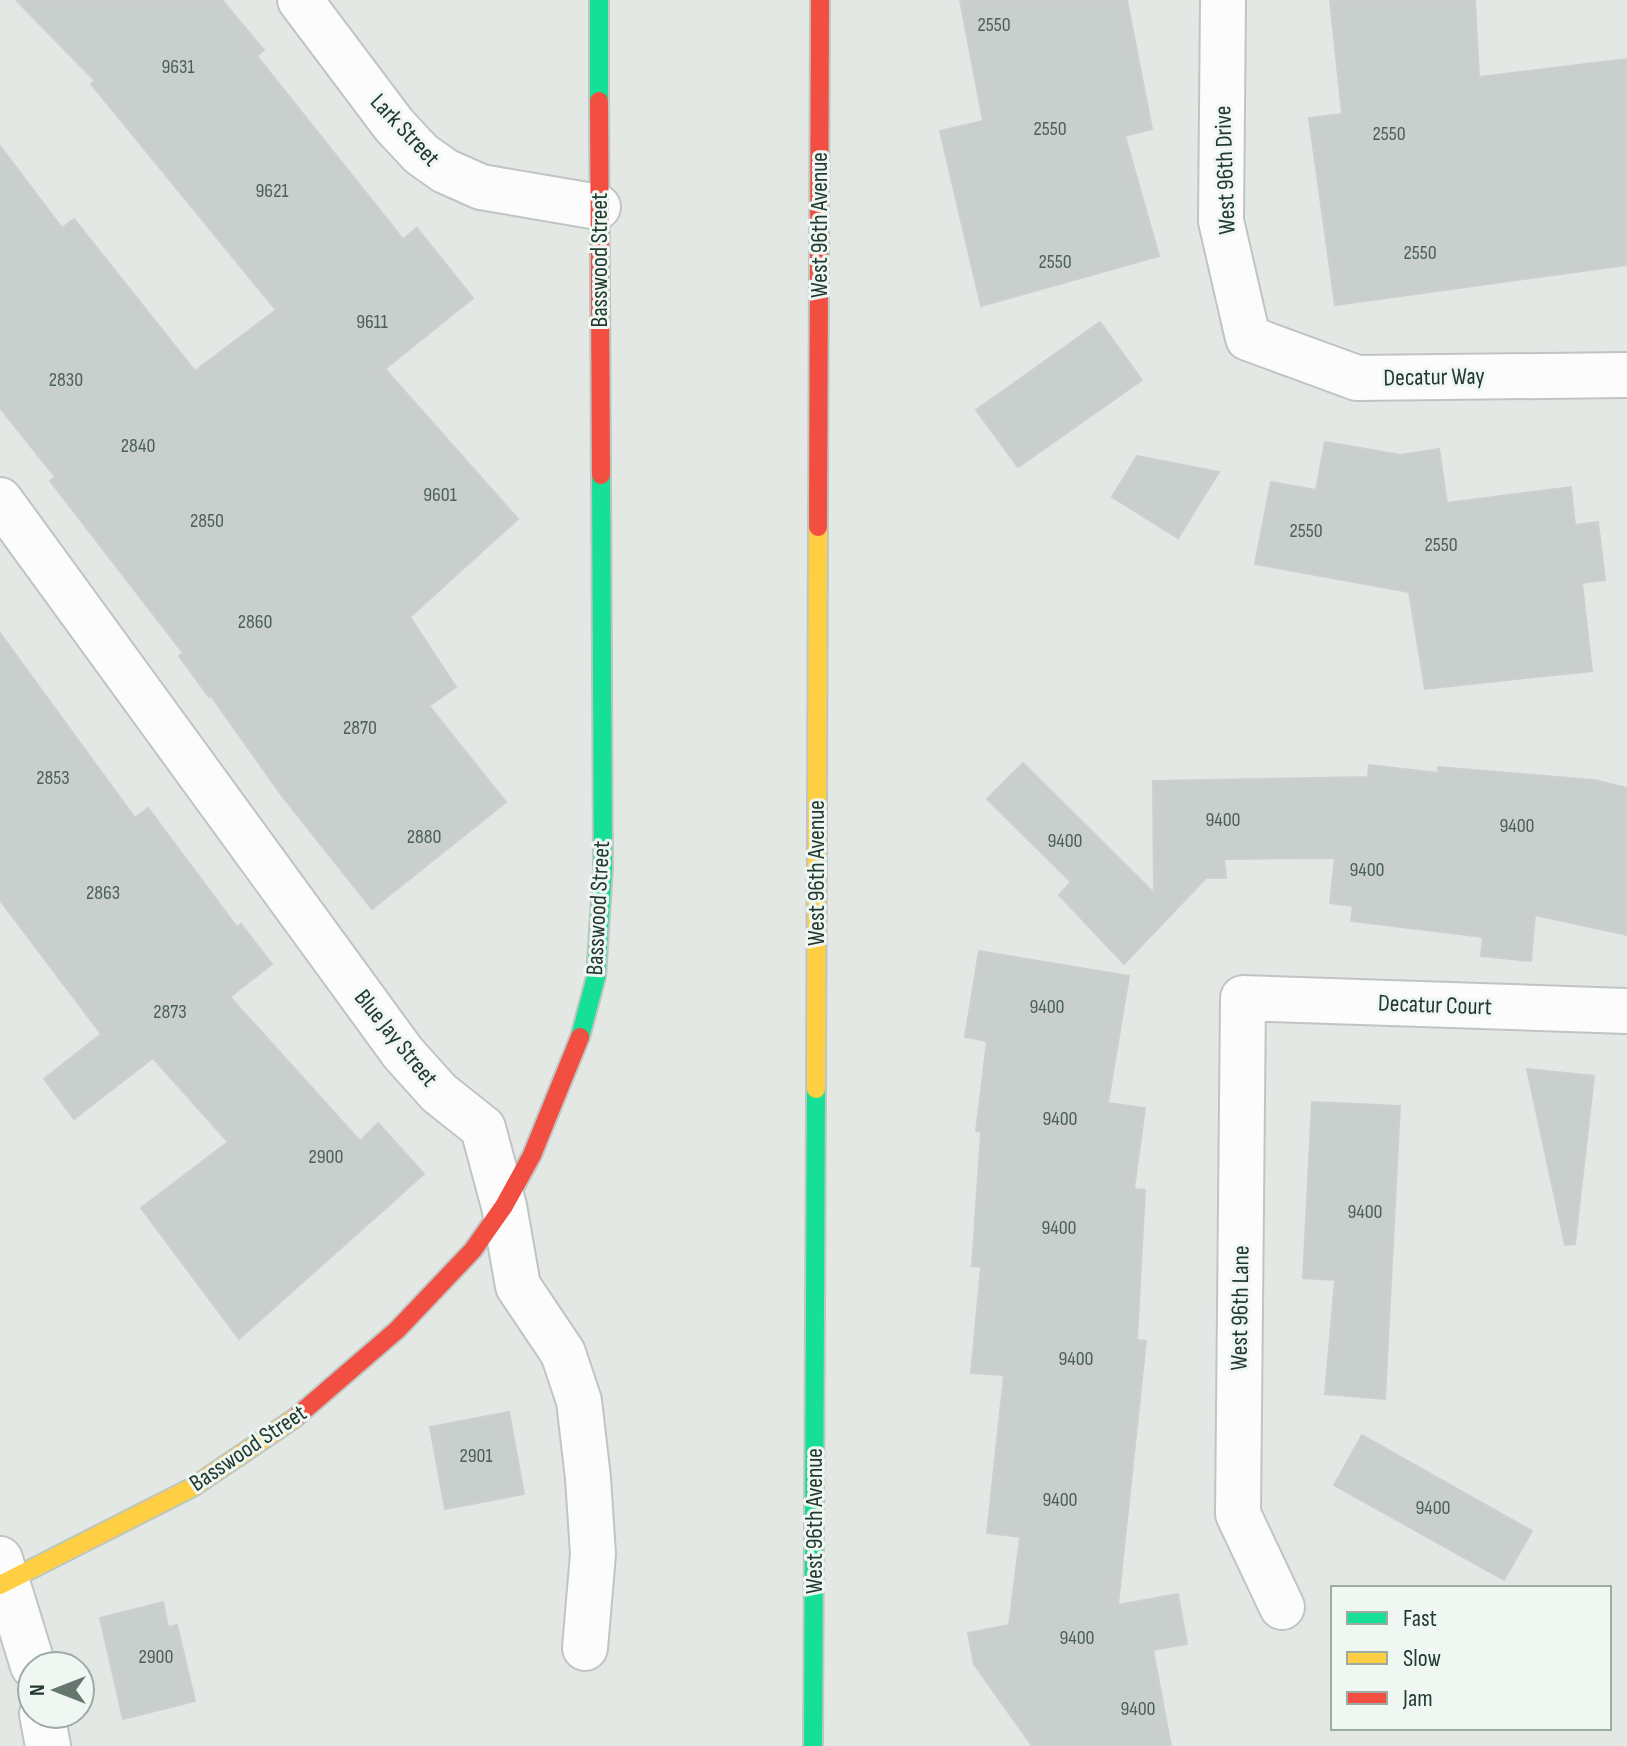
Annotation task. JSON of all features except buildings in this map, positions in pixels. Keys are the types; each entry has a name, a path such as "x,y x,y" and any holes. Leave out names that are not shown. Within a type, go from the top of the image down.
{"street":[{"name":"Lark Street","path":"300,0 394,125 421,154 445,171 481,187 598,207"},
{"name":"Basswood Street","path":"2,1575 193,1487 305,1411 397,1330 473,1250 504,1206 532,1155 577,1049 596,977 603,868 599,0"},
{"name":"West 96th Avenue","path":"813,1746 820,0"},
{"name":"West 96th Drive","path":"1223,0 1221,221 1248,338"},
{"name":"Decatur Way","path":"1248,338 1357,378 1627,375"},
{"name":"Blue Jay Street","path":"0,500 403,1053 439,1093 483,1128 504,1206 518,1286 563,1353 579,1401 593,1554 585,1648"},
{"name":"Decatur Court","path":"1243,998 1627,1011"},
{"name":"West 96th Lane","path":"1243,998 1238,1514 1282,1607"},
{"path":"2,1575 28,1650"}],"traffic: fast":[{"path":"599,0 599,101"},
{"path":"580,1037 596,977 603,868 601,475"},
{"path":"813,1746 816,1089"}],"traffic: slow":[{"path":"816,1089 818,527"},
{"path":"0,1585 193,1487 295,1418"}],"traffic: jam":[{"path":"818,527 820,0"},
{"path":"599,101 601,475"},
{"path":"295,1418 397,1330 473,1250 504,1206 532,1155 580,1037"}]}
